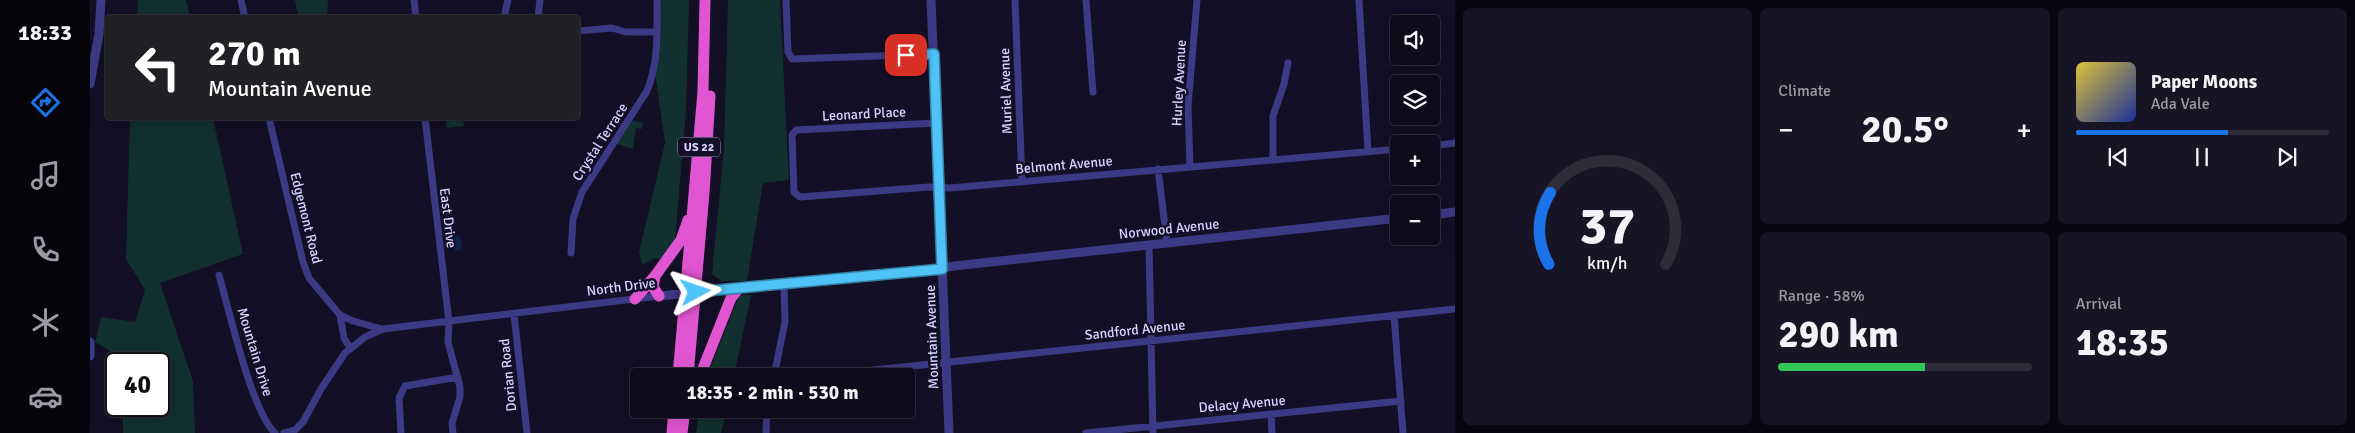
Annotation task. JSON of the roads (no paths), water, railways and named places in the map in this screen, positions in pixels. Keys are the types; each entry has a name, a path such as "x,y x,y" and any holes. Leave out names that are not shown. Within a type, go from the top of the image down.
{"highway":[{"name":"US 22","path":"688,368 706,0"},
{"name":"US 22","path":"679,368 691,293 709,116 713,0"},
{"path":"635,300 681,240 695,202"},
{"path":"655,276 653,287 659,296"},
{"path":"703,368 731,298 738,289"},
{"path":"672,433 679,418"},
{"path":"682,433 683,418"}],"street":[{"path":"90,84 99,34 101,0"},
{"path":"242,0 244,15"},
{"path":"414,0 416,15"},
{"path":"505,15 508,0"},
{"path":"538,15 540,0"},
{"name":"Crystal Terrace","path":"571,252 573,219 576,205 594,172 647,91 654,67 657,0"},
{"path":"786,0 788,52 792,58 934,54"},
{"name":"Mountain Avenue","path":"931,0 949,433"},
{"name":"Muriel Avenue","path":"1015,0 1022,182"},
{"path":"1086,0 1093,92"},
{"name":"Hurley Avenue","path":"1190,166 1188,106 1197,0"},
{"path":"1359,0 1368,152"},
{"path":"580,31 612,28 626,32 656,32"},
{"path":"1273,160 1273,116 1284,84 1288,63"},
{"name":"Edgemont Road","path":"269,120 303,262 310,278 340,315 344,338 350,348"},
{"name":"East Drive","path":"425,120 449,322 448,342 458,377 460,397 452,423 453,433"},
{"name":"Leonard Place","path":"793,132 796,130 936,124"},
{"name":"Belmont Avenue","path":"793,132 793,189 796,195 800,197 939,187 950,188 1390,150"},
{"path":"1440,145 1455,143"},
{"path":"1158,169 1167,244"},
{"path":"1440,214 1455,212"},
{"name":"Norwood Avenue","path":"942,269 1390,219"},
{"path":"1149,245 1153,429"},
{"name":"North Drive","path":"350,348 365,337 383,329 659,296 942,269"},
{"name":"Mountain Drive","path":"219,275 254,393 265,421 275,433"},
{"path":"776,368 785,322 784,285"},
{"name":"Sandford Avenue","path":"891,368 1455,309"},
{"name":"Dorian Road","path":"514,314 527,433"},
{"path":"340,315 353,321 383,329"},
{"path":"1394,315 1403,433"},
{"path":"90,342 90,356"},
{"path":"284,433 294,430 303,422 332,371 350,348"},
{"path":"401,433 398,398 405,386 458,377"},
{"name":"Delacy Avenue","path":"1086,433 1153,429 1271,414 1401,401"},
{"path":"1271,414 1272,433"},
{"path":"766,433 767,418"}],"water":[{"path":"460,236 462,250 455,251 453,237"}]}
